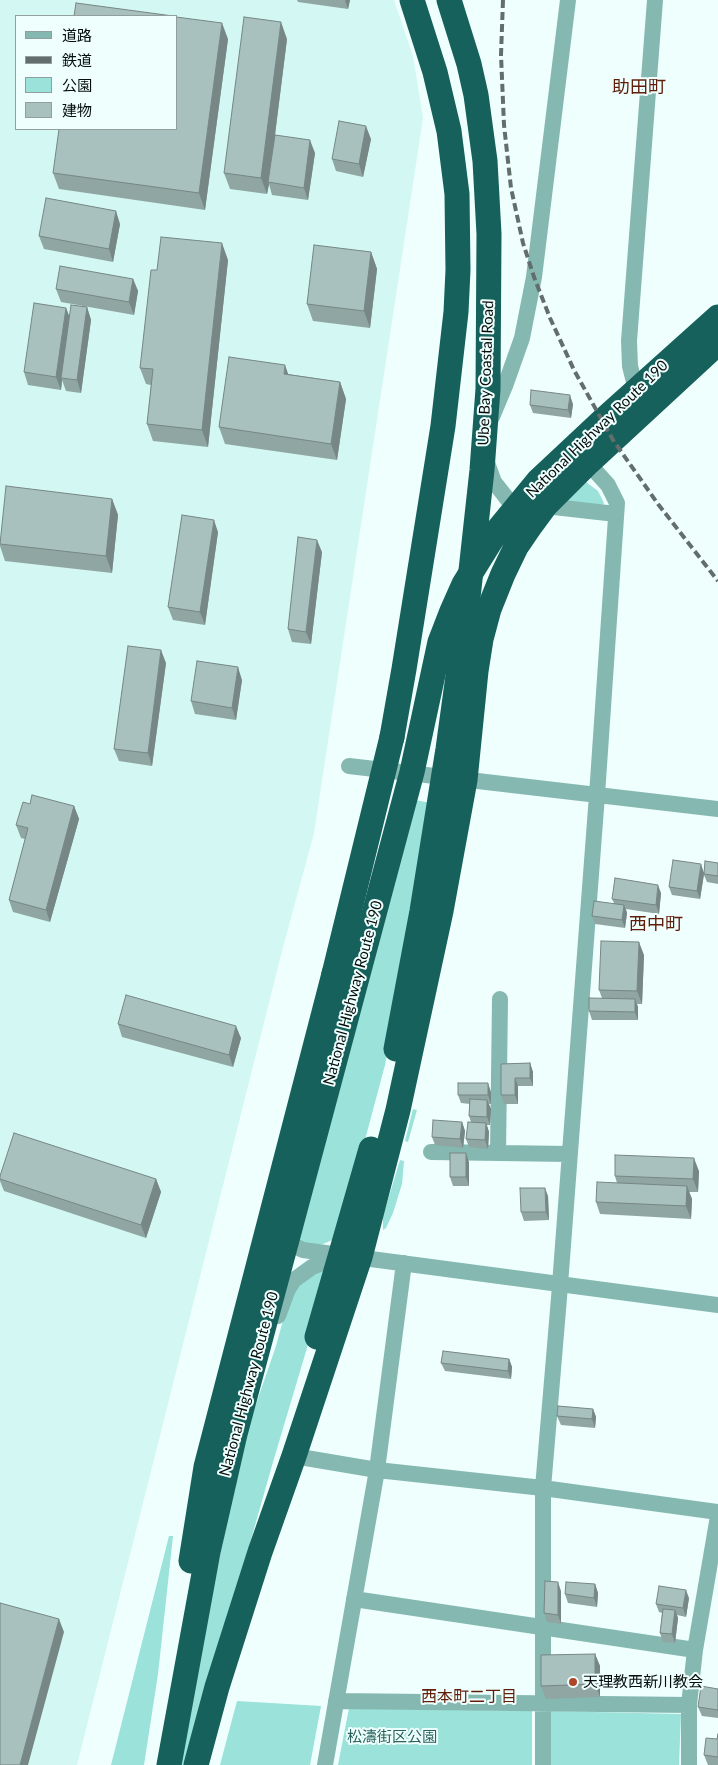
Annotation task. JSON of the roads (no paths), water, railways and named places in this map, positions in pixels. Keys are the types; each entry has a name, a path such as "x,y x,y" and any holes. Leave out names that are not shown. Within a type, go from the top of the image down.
{"highway":[{"path":"182,1686 192,1546 206,1467 334,974 392,737 443,426 458,270 457,194 449,131 436,72 412,0"},
{"name":"Ube Bay Coastal Road","path":"351,1256 372,1146 396,1050 421,920 448,749 465,624 482,470 488,389 488,206 481,127 469,64 449,0"},
{"name":"National Highway Route 190","path":"169,1765 210,1542 235,1434 412,772 440,642 452,610 464,584 482,555 588,463 643,398 718,317"},
{"name":"National Highway Route 190","path":"196,1765 217,1687 260,1552 294,1456 351,1256 403,1091 441,911 465,780 481,639 489,609 530,514 540,480 643,398 718,343"},
{"path":"260,1552 281,1457 351,1256"}],"street":[{"path":"568,0 534,277 522,338 491,420 482,452 494,482 530,514 616,514"},
{"path":"643,398 630,366 629,341 656,0"},
{"path":"543,1765 543,1488 597,795 617,503 608,485 588,463"},
{"path":"349,766 718,809"},
{"path":"498,1153 500,999"},
{"path":"432,1152 569,1154"},
{"path":"275,1205 275,1224 281,1237 286,1242 303,1250 718,1305"},
{"path":"235,1434 288,1290 294,1280 312,1267 351,1256"},
{"path":"325,1765 377,1470 404,1263"},
{"path":"294,1456 377,1470 543,1488 718,1514 689,1705 688,1765"},
{"path":"354,1599 696,1650"},
{"path":"336,1701 689,1705"}],"railway":[{"path":"503,0 501,55 504,125 511,188 523,243 534,277 550,318 574,370 613,440 658,504 718,581"}],"place":[{"name":"天理教西新川教会","path":"573,1682"}],"district":[{"name":"助田町","path":"639,87"},
{"name":"西中町","path":"656,924"},
{"name":"西本町二丁目","path":"469,1697"}],"park label":[{"name":"松濤街区公園","path":"392,1737"}]}
